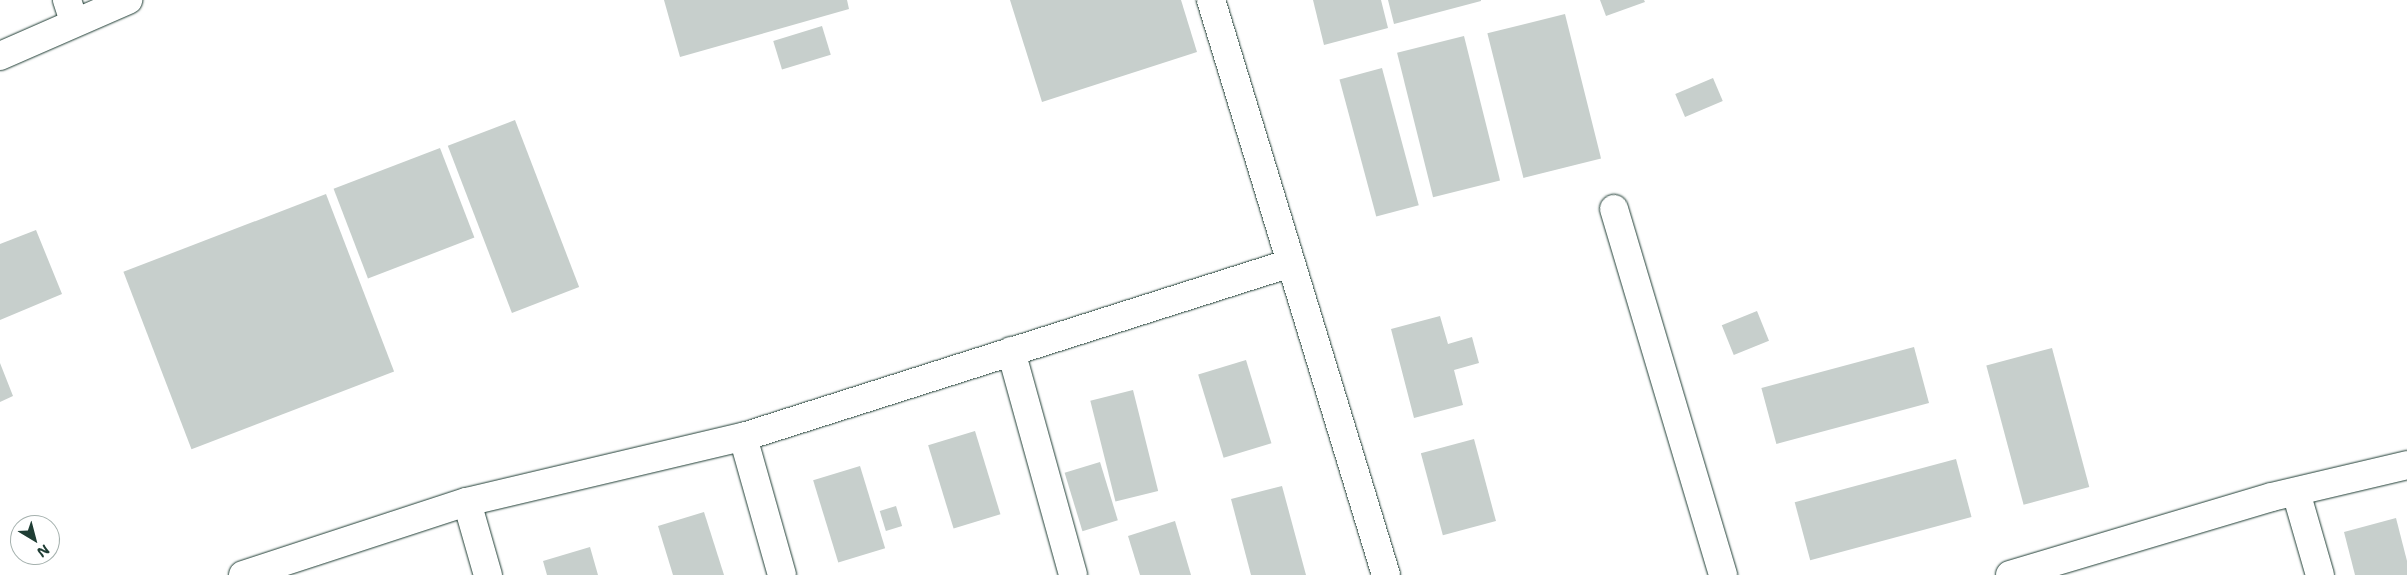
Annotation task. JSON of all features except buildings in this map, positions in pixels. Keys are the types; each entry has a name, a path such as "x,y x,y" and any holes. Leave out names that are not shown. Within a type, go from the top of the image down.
{"main road":[{"path":"0,56 71,10 128,0"},
{"path":"1211,0 1386,575"},
{"path":"1614,209 1723,575"},
{"path":"243,575 467,502 743,437 1291,263"},
{"path":"1011,352 1073,575"},
{"path":"743,437 782,575"},
{"path":"2010,575 2296,492 2407,465"},
{"path":"2296,492 2320,575"},
{"path":"467,502 488,575"}]}
